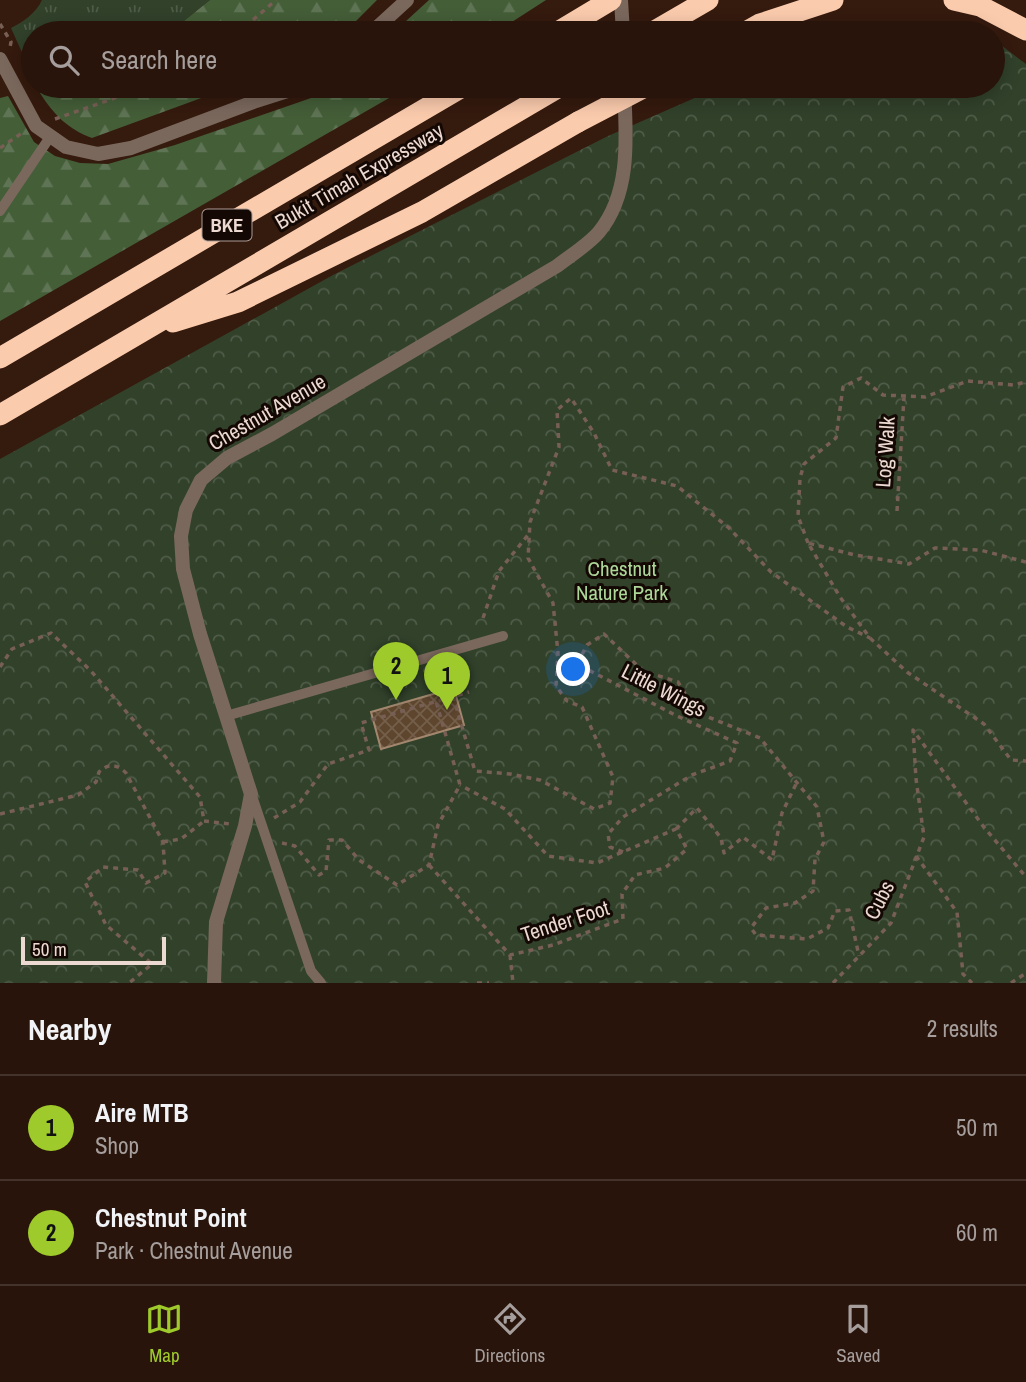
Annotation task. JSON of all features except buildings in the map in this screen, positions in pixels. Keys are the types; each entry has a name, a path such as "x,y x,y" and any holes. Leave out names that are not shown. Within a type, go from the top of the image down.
{"highway":[{"path":"577,21 611,0"},
{"path":"672,21 708,0"},
{"path":"769,21 833,0"},
{"path":"954,0 980,6 1026,30"},
{"name":"Bukit Timah Expressway","path":"0,358 444,98"},
{"name":"Bukit Timah Expressway","path":"0,415 540,98"},
{"path":"138,333 238,302 422,212 625,98"}],"street":[{"path":"384,21 407,0"},
{"path":"621,0 622,21"},
{"path":"0,59 36,126 76,151 113,153 269,98"},
{"name":"Chestnut Avenue","path":"214,983 216,922 245,826 251,793 200,634 183,569 181,552 186,510 201,480 227,458 545,273 590,242 608,218 624,176 624,98"}],"lane":[{"path":"0,211 50,137"},
{"path":"226,716 503,636"},
{"path":"251,793 310,971 321,983"}],"path":[{"path":"252,21 276,0"},
{"path":"0,148 36,126 115,98"},
{"path":"1026,382 1013,385 968,381 925,397 883,395 861,378 843,387 836,438 804,464 800,478 798,516 808,543 840,597 870,638 915,679 984,724 1011,760 1026,761"},
{"name":"Log Walk","path":"897,510 904,396"},
{"path":"453,696 475,771 540,780 594,809 610,803 613,777 582,708 567,701 556,686 558,653 553,603 528,558 530,522 559,447 556,410 571,398 594,433 612,470 677,486 729,528 771,572 847,627 870,638"},
{"path":"483,618 499,571 529,533"},
{"path":"808,543 909,564 935,548 980,550 1026,562"},
{"path":"0,667 12,649 51,633 91,671 200,797 204,821"},
{"name":"Little Wings","path":"623,852 610,847 608,834 623,817 692,775 730,761 737,743 677,716 577,664 587,645 604,634 643,671 678,682 696,712 760,738 817,807 824,842 815,859 813,891 795,903 766,908 751,928 756,935 807,939 828,928 835,912 849,909 859,956"},
{"path":"261,825 300,802 328,764 369,750 361,723 469,692"},
{"path":"266,839 295,846 319,876 326,871 329,840 342,840 359,860 397,885 429,865 438,825 460,785 436,701"},
{"name":"Cubs","path":"833,983 891,923 924,837 913,730 983,826 1026,877"},
{"path":"0,814 78,795 96,782 103,768 113,765 126,773 163,842 165,873 146,883 138,870 103,867 85,882 106,925 152,964 129,983"},
{"path":"460,785 505,809 548,856 597,863 676,829 697,808 721,838 724,853 743,837 772,860 782,813 796,784"},
{"path":"163,842 181,839 204,821 245,826"},
{"name":"Tender Foot","path":"429,865 510,955 553,945 622,919 622,894 635,875 665,868 687,849 676,829"},
{"path":"916,856 957,912 962,974 972,983"},
{"path":"510,955 513,983"},
{"path":"1012,983 1026,973"},
{"path":"477,983 489,983"}],"green space":[{"path":"42,0 210,0 184,21 23,21"},
{"path":"210,0 377,0 356,21 184,21"},
{"path":"429,0 546,0 514,21 406,21"},
{"path":"21,22 21,50 11,28"},
{"name":"Chestnut Nature Park","path":"1005,48 1026,64 1026,983 0,983 0,459 333,275 608,136 695,98 1005,98"},
{"path":"8,96 34,142 55,156 80,163 108,164 175,145 311,98 389,98 0,321 0,98"},
{"path":"43,98 201,98 92,138 69,126"}],"place":[{"name":"Chestnut Point","path":"396,700"},
{"name":"Aire MTB","path":"447,710"}]}
